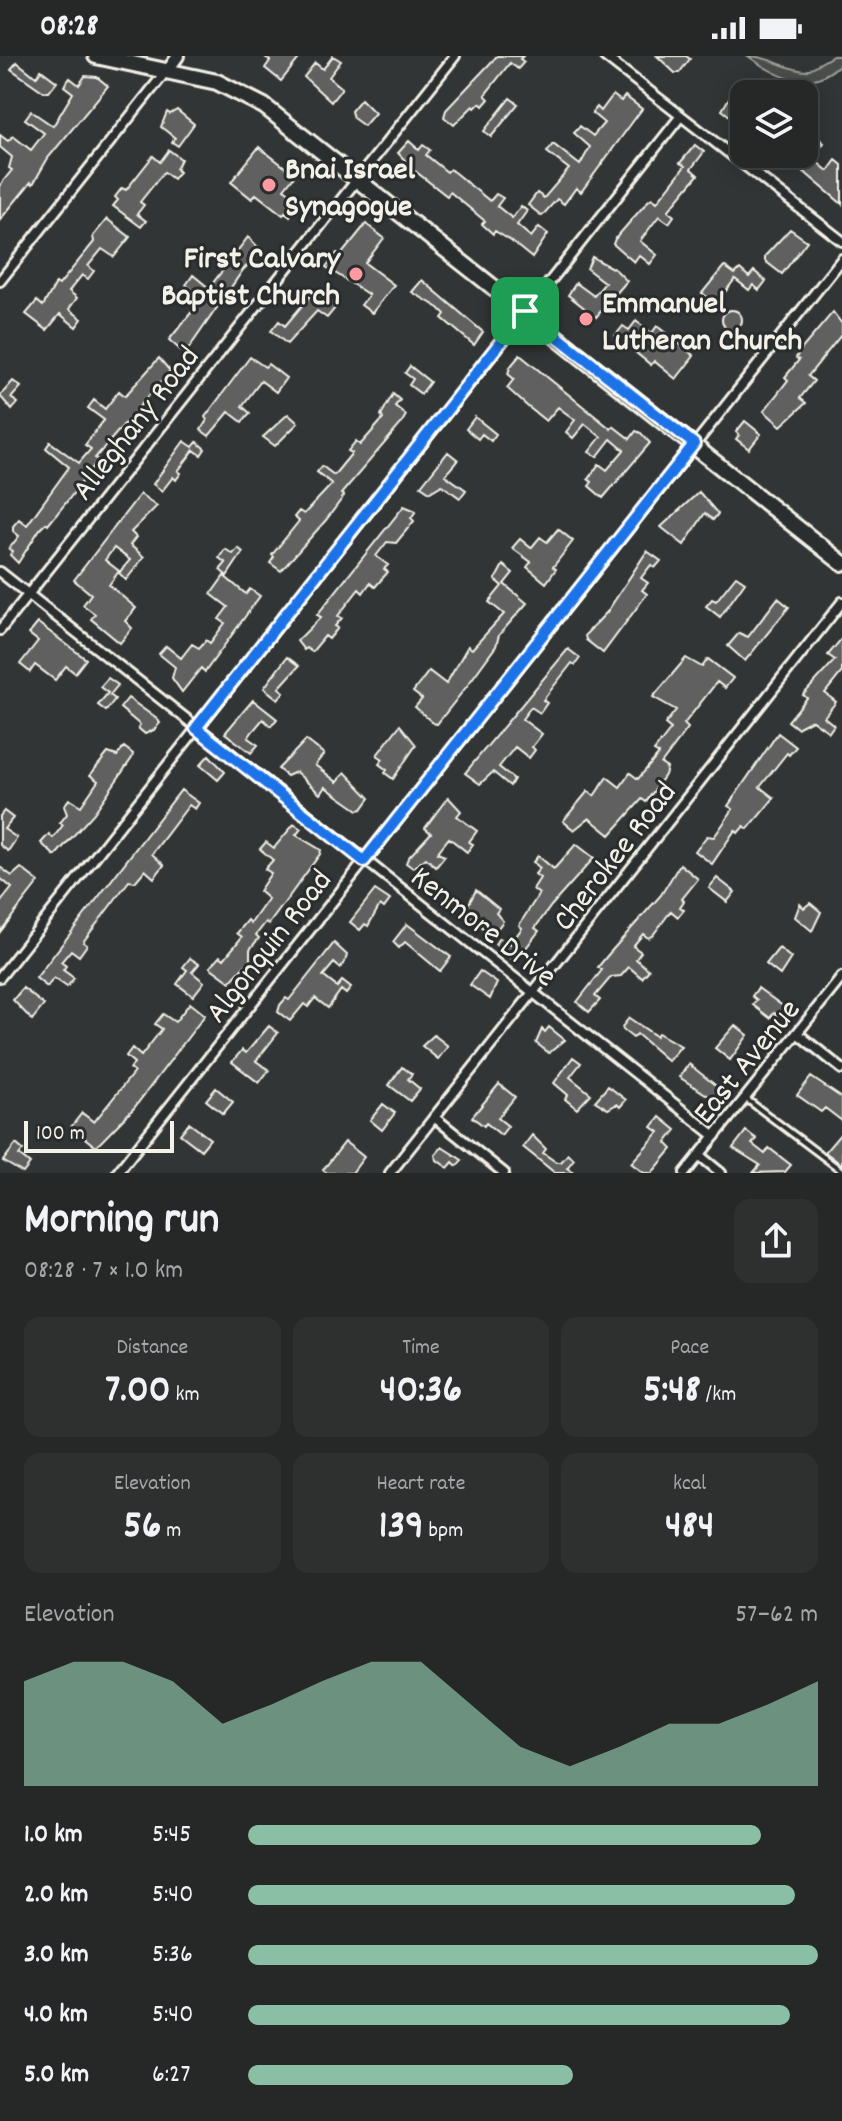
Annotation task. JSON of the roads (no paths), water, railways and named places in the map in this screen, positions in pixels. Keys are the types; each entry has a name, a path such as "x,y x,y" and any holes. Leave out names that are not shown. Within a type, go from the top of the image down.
{"main road":[{"path":"96,56 217,82 264,106 359,178 842,563"}],"street":[{"path":"0,281 178,56"},
{"name":"Alleghany Road","path":"0,630 455,56"},
{"path":"604,56 842,241"},
{"path":"0,977 680,117"},
{"name":"Algonquin Road","path":"117,1173 842,259"},
{"name":"Kenmore Drive","path":"0,572 715,1136"},
{"name":"Cherokee Road","path":"390,1173 534,995 842,602"},
{"name":"East Avenue","path":"685,1173 842,977"},
{"path":"797,1033 842,1069"},
{"path":"434,1117 504,1173"},
{"path":"699,1155 721,1173"}],"lane":[{"path":"745,1098 842,1171"}],"place":[{"name":"Bnai Israel Synagogue","path":"269,185"},
{"name":"First Calvary Baptist Church","path":"356,274"},
{"name":"Emmanuel Lutheran Church","path":"586,319"}]}
